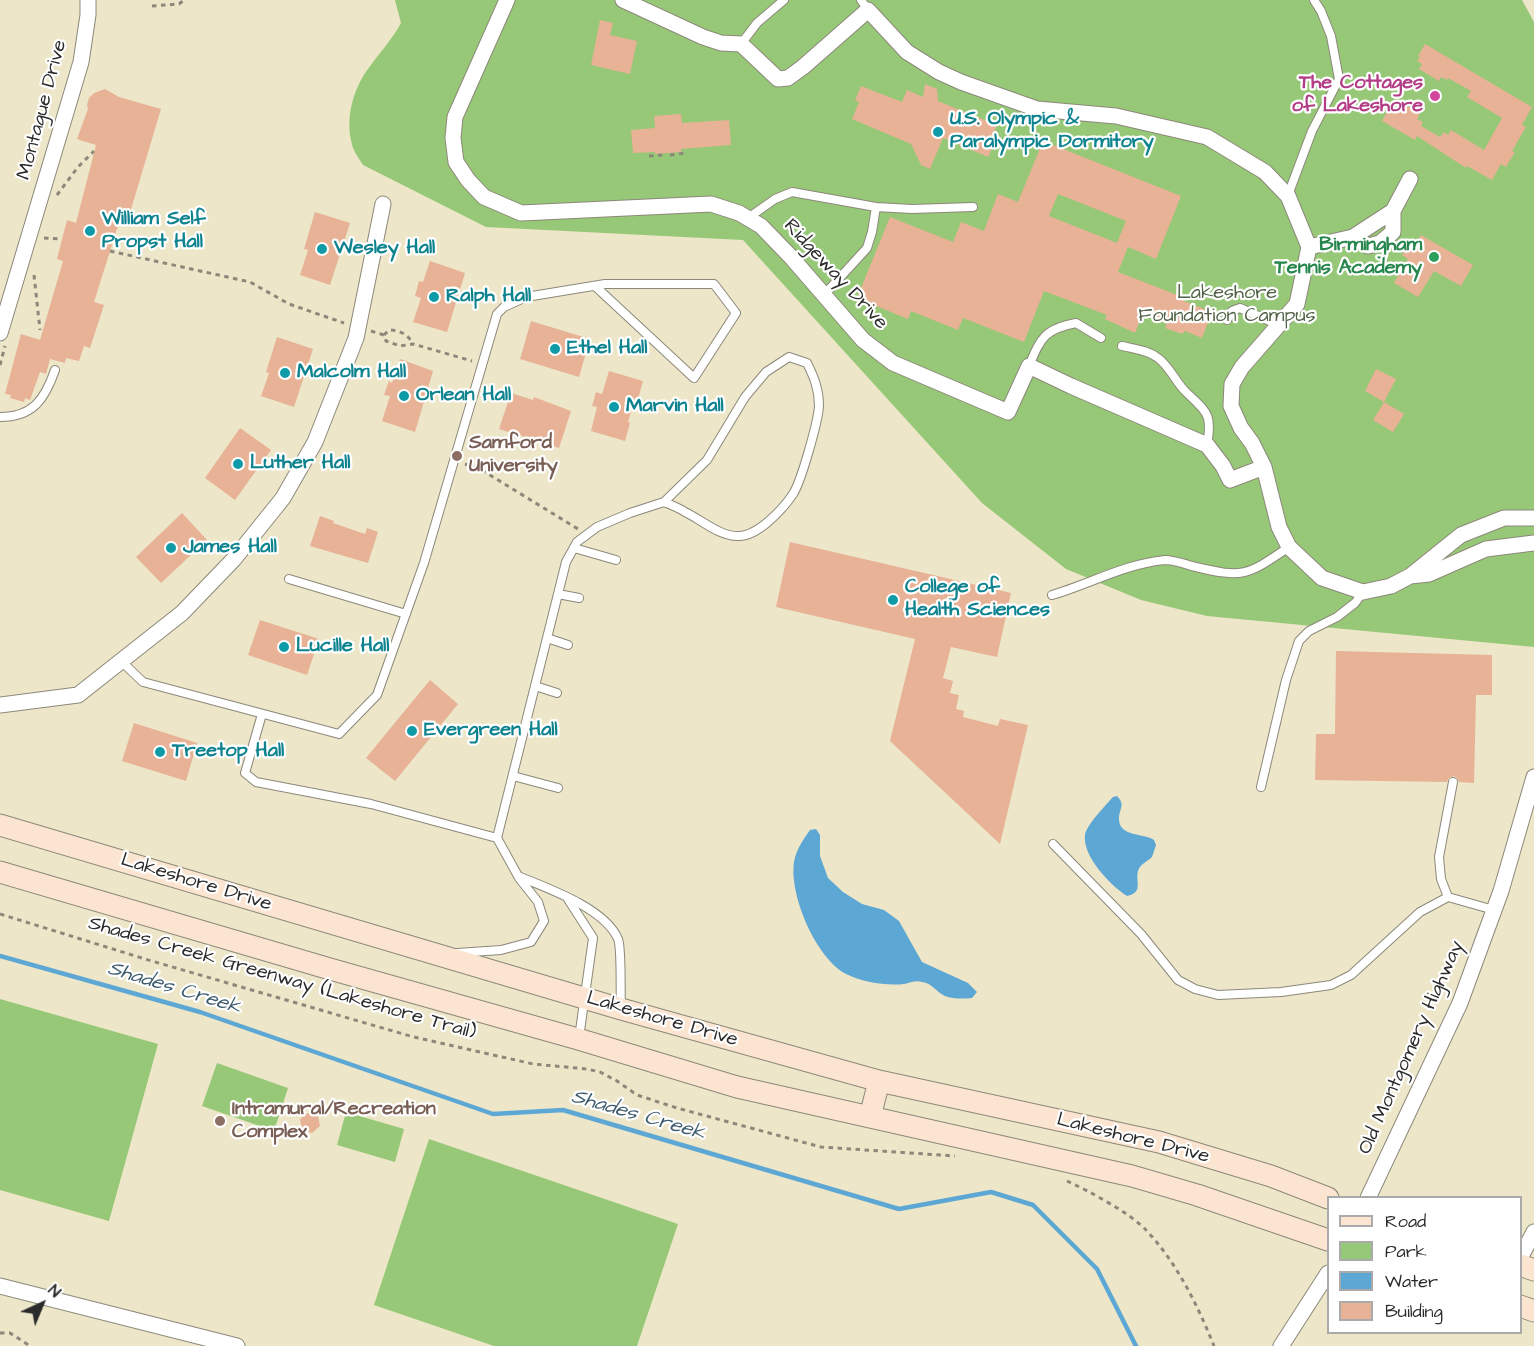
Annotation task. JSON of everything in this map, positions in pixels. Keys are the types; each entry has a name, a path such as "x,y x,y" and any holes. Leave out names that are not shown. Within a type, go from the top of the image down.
{"main road":[{"name":"Lakeshore Drive","path":"0,825 621,1009 879,1081 1159,1142 1271,1176 1327,1197"},
{"name":"Lakeshore Drive","path":"0,872 737,1087 1132,1176 1197,1195 1327,1239"},
{"path":"870,1117 879,1081"}],"street":[{"name":"Montague Drive","path":"0,333 81,62 88,0"},
{"name":"Ridgeway Drive","path":"507,0 455,117 453,138 456,162 468,180 484,197 521,213 711,204 739,213 761,226 863,340 892,363 1008,412 1029,366"},
{"path":"632,2 712,40 741,45 773,77 784,80 803,67 864,5 908,52 939,72 961,82 1037,109 1116,116 1207,137 1264,172 1287,196 1308,246 1297,304 1242,367 1232,384 1231,406 1264,467 1279,527 1289,547 1322,578 1363,592 1391,586 1410,576 1461,535 1504,518 1533,518 1531,543 1486,549 1430,574 1410,576"},
{"path":"1308,246 1353,237 1368,246 1380,243 1393,232 1393,211 1410,179"},
{"path":"0,705 78,695 182,613 234,559 283,498 315,442 356,338 383,204"},
{"path":"1029,366 1207,446 1223,466 1230,480 1264,467"},
{"name":"Old Montgomery Highway","path":"1368,1196 1460,1003 1494,910 1534,777"},
{"path":"1522,1256 1534,1232"},
{"path":"1281,1346 1327,1276"},
{"path":"0,1287 237,1346"}],"lane":[{"path":"741,45 757,23 784,0"},
{"path":"1287,196 1312,131 1339,79 1331,36 1321,10 1314,0"},
{"path":"748,218 775,199 792,192 876,207 912,209 973,207"},
{"path":"824,295 867,248 876,207"},
{"path":"121,661 143,682 339,734 377,695 424,563 497,314 504,307 526,297 606,284 714,284 736,313 694,378 595,286"},
{"path":"1227,320 1232,311 1240,308 1279,325"},
{"path":"1029,366 1039,340 1051,330 1076,323 1101,338"},
{"path":"1122,346 1146,351 1158,358 1184,390 1205,409 1209,421 1207,446"},
{"path":"434,954 501,950 531,942 544,921 538,902 518,876 497,838 566,562 577,543 597,526 664,502 707,460 745,396 766,372 789,357 807,363 817,383 819,408 805,465 793,493 773,517 755,532 739,536 718,531 664,502"},
{"path":"0,417 25,414 33,408 46,390 55,369"},
{"path":"1052,595 1081,587 1104,575 1127,567 1168,560 1225,574 1252,572 1289,547"},
{"path":"574,548 616,560"},
{"path":"289,579 406,614"},
{"path":"1261,787 1286,680 1299,641 1309,631 1337,617 1355,603 1363,592"},
{"path":"558,594 579,598"},
{"path":"547,638 568,645"},
{"path":"535,686 557,693"},
{"path":"262,714 245,773 256,782 371,804 497,838"},
{"path":"513,776 558,788"},
{"path":"1448,897 1441,879 1439,857 1453,782"},
{"path":"1053,844 1141,934 1178,980 1195,989 1218,995 1281,992 1331,985 1351,975 1420,912 1448,897 1494,910"},
{"path":"518,876 566,895 602,918 618,939 621,1009"},
{"path":"566,895 593,938 578,1039"}],"path":[{"path":"152,6 179,4 184,0"},
{"path":"50,203 78,167 94,151"},
{"path":"670,155 686,153"},
{"path":"649,156 663,155"},
{"path":"44,238 62,239"},
{"path":"112,252 250,282 289,304 358,327"},
{"path":"33,264 40,330"},
{"path":"413,344 406,335 396,331 389,330 384,335 386,341 396,346 413,344 483,364"},
{"path":"454,460 480,469 587,534"},
{"name":"Shades Creek Greenway (Lakeshore Trail)","path":"0,914 410,1036 533,1064 600,1072 638,1095 677,1108 821,1147 959,1156"},
{"path":"1061,1178 1130,1216 1146,1230 1182,1277 1199,1309 1214,1346"},
{"path":"0,1333 10,1333 30,1346"}],"green space":[{"name":"Lakeshore Foundation Campus","path":"395,0 1522,0 1534,22 1534,647 1207,616 1141,600 1066,569 982,503 743,240 486,227 363,165 354,149 350,134 350,115 358,86 401,23"},
{"path":"0,999 158,1044 109,1221 0,1190"},
{"path":"217,1063 288,1088 274,1131 202,1106"},
{"path":"346,1112 404,1129 395,1162 337,1145"},
{"path":"429,1139 678,1224 637,1346 494,1346 374,1305"}],"water":[{"path":"1117,796 1121,802 1119,819 1123,829 1150,838 1156,845 1152,857 1139,869 1137,889 1127,896 1099,870 1085,843 1085,835 1089,826 1113,797"},
{"path":"816,829 820,835 820,856 828,878 843,892 862,904 884,910 899,921 922,962 968,983 977,992 972,998 948,997 929,984 920,981 882,984 867,981 852,977 835,966 815,940 800,908 796,891 794,862 798,849 810,830"}],"building":[{"path":"600,20 613,23 610,35 637,41 630,74 591,65"},
{"path":"1425,44 1532,107 1522,125 1526,127 1512,151 1515,152 1506,167 1501,164 1492,180 1467,166 1466,168 1417,136 1415,140 1382,121 1391,105 1396,108 1400,102 1420,113 1417,119 1423,122 1421,126 1440,137 1444,132 1448,135 1451,130 1484,150 1502,118 1467,97 1471,91 1448,78 1447,80 1441,77 1439,81 1419,69 1422,64 1417,61 1420,57 1418,56"},
{"name":"U.S. Olympic & Paralympic Dormitory","path":"925,84 937,89 938,101 997,125 990,143 994,144 988,157 943,138 930,169 921,165 911,144 852,119 859,102 855,100 861,86 902,102 907,90 923,97"},
{"name":"William Self Propst Hall","path":"105,89 119,97 161,109 129,216 122,213 94,302 104,305 90,348 84,346 79,361 66,358 65,363 50,359 46,374 40,372 30,400 25,398 24,402 5,394 21,334 40,340 63,261 57,259 67,220 76,223 96,145 77,139 88,109 89,98 94,93"},
{"path":"681,114 682,123 729,120 731,145 681,149 681,152 633,153 631,130 655,128 654,116"},
{"path":"1043,141 1181,196 1156,259 1128,247 1118,272 1185,298 1184,301 1212,312 1202,338 1185,331 1182,334 1165,328 1167,324 1143,314 1135,333 1105,319 1107,315 1044,291 1024,342 963,318 958,330 911,311 908,319 857,298 890,217 953,242 961,222 984,231 998,194 1018,202","holes":["1058,194 1126,221 1117,243 1049,216"]},
{"name":"Wesley Hall","path":"315,212 350,223 330,285 300,275 308,250 304,249"},
{"path":"1421,235 1473,265 1461,286 1434,271 1418,297 1394,283 1408,259 1402,255 1410,242 1415,245"},
{"name":"Ralph Hall","path":"430,261 465,273 447,332 413,322 421,298 415,296 419,281 423,282"},
{"name":"Ethel Hall","path":"531,321 590,339 579,377 520,359"},
{"name":"Malcolm Hall","path":"277,337 313,349 294,407 261,396"},
{"name":"Orlean Hall","path":"400,359 433,371 415,432 382,421 390,396 384,395 389,381 392,383"},
{"path":"1376,369 1396,379 1384,402 1365,391"},
{"name":"Marvin Hall","path":"609,371 643,381 638,399 635,398 625,441 591,431 597,407 592,406 596,392 602,394"},
{"path":"511,393 533,400 534,397 571,411 559,448 499,429"},
{"path":"1384,402 1404,414 1393,432 1373,420"},
{"name":"Luther Hall","path":"240,428 271,450 235,500 205,478"},
{"name":"James Hall","path":"182,513 207,540 161,583 136,557"},
{"path":"320,516 365,534 367,528 378,532 368,563 310,546"},
{"path":"790,542 1011,593 997,657 951,647 943,678 953,681 950,693 959,695 956,709 964,711 963,717 998,726 1000,719 1028,725 1000,844 890,741 915,639 776,607"},
{"name":"Lucille Hall","path":"260,620 319,639 307,675 248,655"},
{"path":"1336,651 1492,655 1492,695 1476,695 1474,783 1459,782 1454,776 1447,782 1315,780 1316,734 1335,734"},
{"name":"Evergreen Hall","path":"430,680 458,704 395,781 366,758"},
{"name":"Treetop Hall","path":"134,723 197,743 186,781 122,761"},
{"path":"308,1113 318,1116 320,1126 312,1133 302,1130 300,1119"}],"waterway":[{"name":"Shades Creek","path":"0,956 200,1012 493,1114 563,1110 899,1209 991,1192 1033,1205 1097,1269 1136,1346"}],"place":[{"name":"The Cottages of Lakeshore","path":"1435,96"},
{"name":"U.S. Olympic & Paralympic Dormitory","path":"938,132"},
{"name":"William Self Propst Hall","path":"90,231"},
{"name":"Wesley Hall","path":"322,249"},
{"name":"Birmingham Tennis Academy","path":"1434,257"},
{"name":"Ralph Hall","path":"434,297"},
{"name":"Ethel Hall","path":"555,349"},
{"name":"Malcolm Hall","path":"285,373"},
{"name":"Orlean Hall","path":"404,396"},
{"name":"Marvin Hall","path":"614,407"},
{"name":"Samford University","path":"457,456"},
{"name":"Luther Hall","path":"238,464"},
{"name":"James Hall","path":"171,548"},
{"name":"College of Health Sciences","path":"893,600"},
{"name":"Lucille Hall","path":"284,647"},
{"name":"Evergreen Hall","path":"412,731"},
{"name":"Treetop Hall","path":"160,752"},
{"name":"Intramural/Recreation Complex","path":"220,1121"}]}
